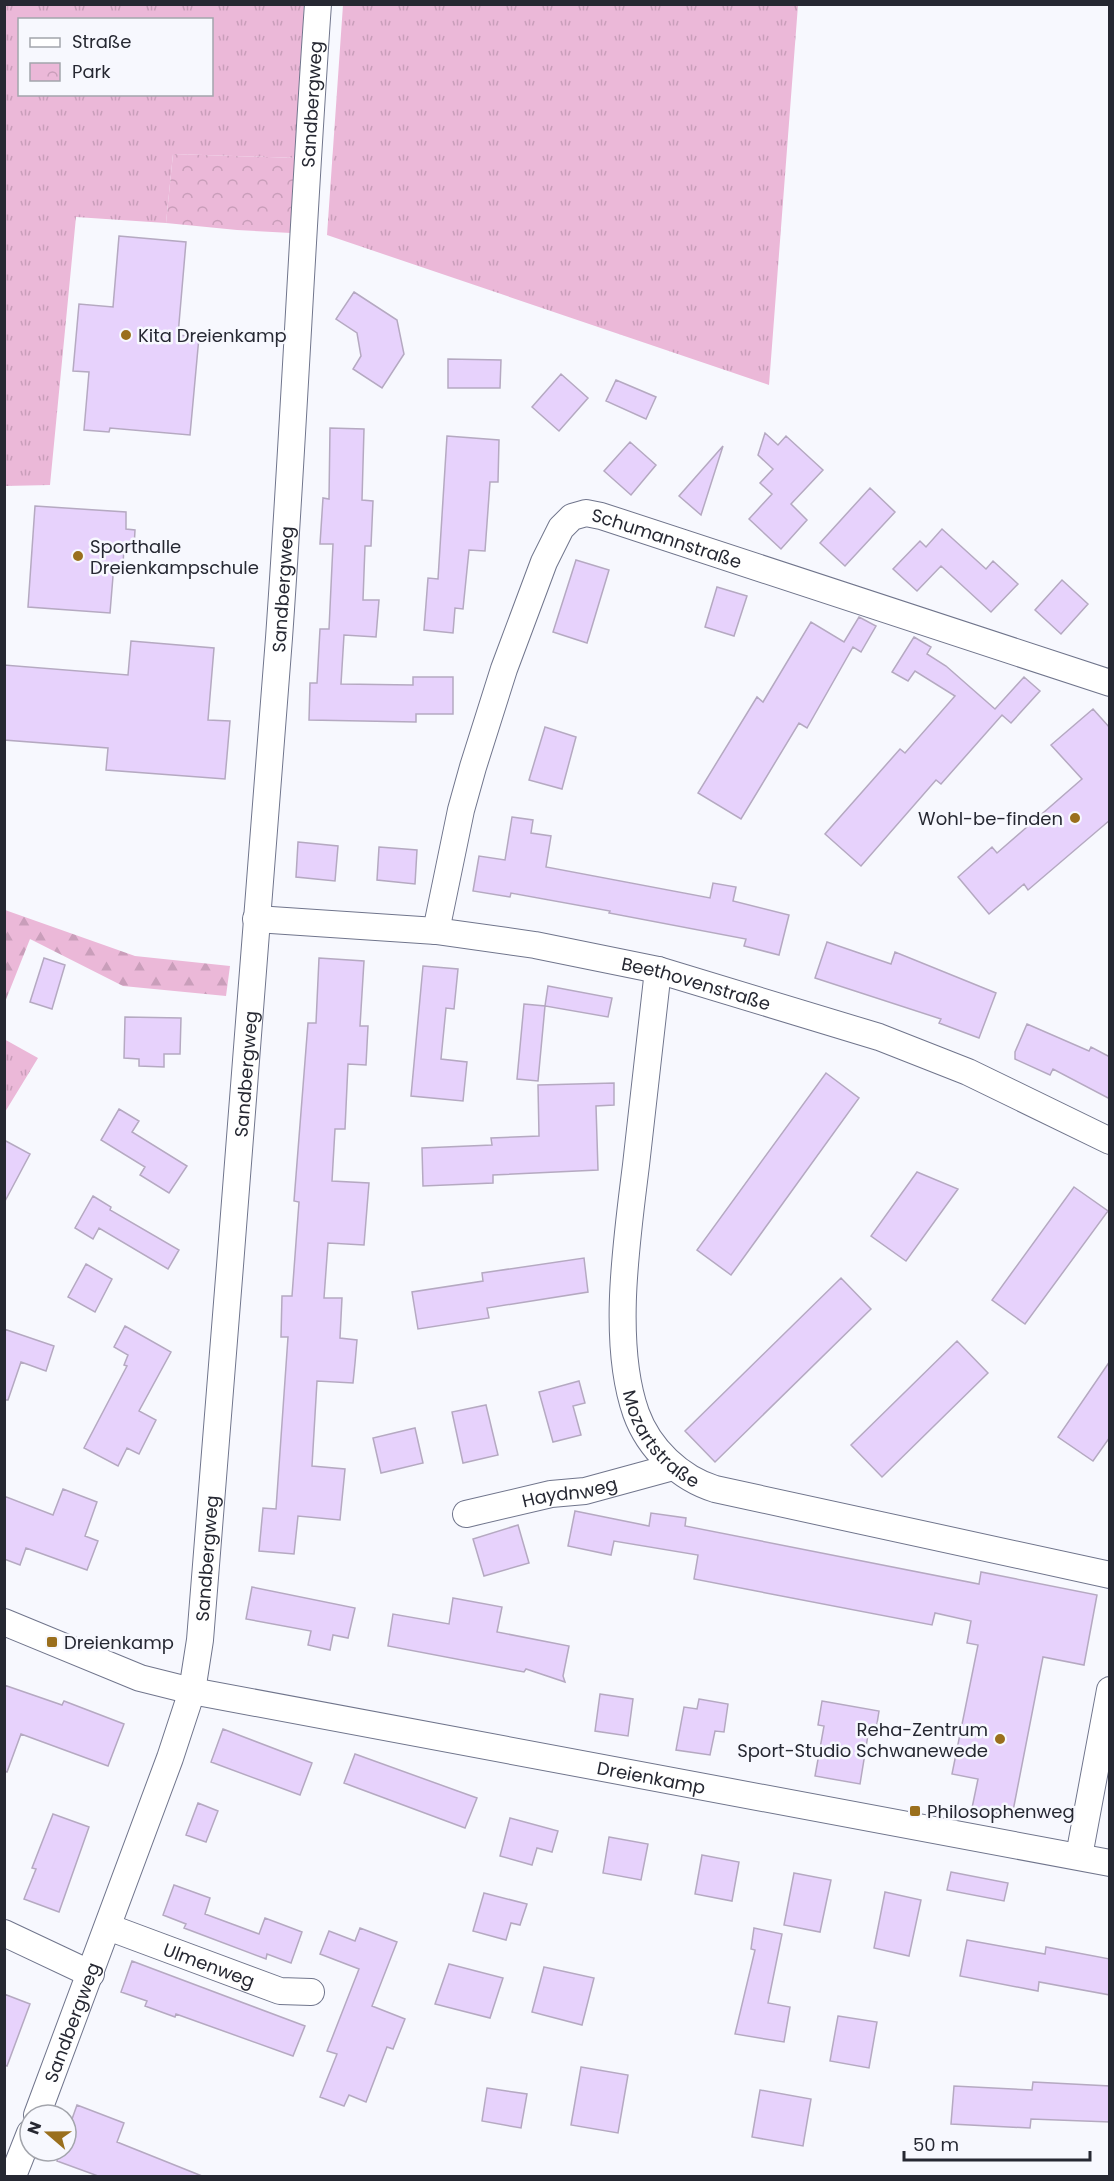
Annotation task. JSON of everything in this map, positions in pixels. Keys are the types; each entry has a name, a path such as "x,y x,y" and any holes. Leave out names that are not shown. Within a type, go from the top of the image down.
{"street":[{"name":"Sandbergweg","path":"42,2103 170,1758 192,1691 200,1640 293,434 301,244 318,4"},
{"name":"Schumannstraße","path":"436,931 461,810 504,669 544,562 561,528 572,517 586,513 601,516 1110,683"},
{"name":"Beethovenstraße","path":"256,919 436,931 535,945 658,970 879,1037 968,1071 1110,1141"},
{"name":"Mozartstraße","path":"658,970 628,1230 623,1332 626,1370 636,1414 651,1440 673,1467 699,1484 1110,1575"},
{"name":"Haydnweg","path":"466,1514 551,1494 585,1491 673,1467"},
{"name":"Dreienkamp","path":"4,1622 140,1678 192,1691 1110,1863"},
{"path":"1079,1857 1110,1690"},
{"name":"Ulmenweg","path":"108,1927 280,1991 311,1992"},
{"path":"4,1933 91,1974"}],"green space":[{"path":"4,5 304,5 297,158 173,154 166,223 76,217 50,485 5,486"},
{"path":"343,5 798,5 769,385 327,235"},
{"path":"173,154 297,158 291,233 166,223"},
{"path":"5,910 135,956 230,966 226,996 123,986 30,939 5,1002"},
{"path":"4,1039 38,1058 5,1112 4,1111"}],"building":[{"name":"Kita Dreienkamp","path":"119,236 186,242 178,335 199,337 190,435 110,428 109,432 84,430 89,372 73,371 79,304 113,307"},
{"path":"354,292 397,320 404,354 382,388 353,369 361,356 357,333 336,319"},
{"path":"448,359 501,360 500,388 448,388"},
{"path":"561,374 588,398 559,431 532,407"},
{"path":"616,380 656,397 646,419 606,401"},
{"path":"330,428 364,429 362,500 373,501 371,546 365,546 363,600 379,600 376,637 344,635 341,684 413,685 413,677 453,677 453,714 416,714 416,722 309,720 310,683 317,683 320,629 329,629 333,544 320,544 323,498 329,499"},
{"path":"765,433 778,445 786,436 823,470 791,504 807,520 781,549 749,519 772,494 760,483 773,469 758,455"},
{"path":"447,436 499,440 498,482 490,482 485,551 469,550 463,609 455,608 453,633 424,630 428,578 438,579"},
{"path":"630,442 656,465 631,495 604,471"},
{"path":"723,446 701,515 679,496"},
{"path":"870,488 895,512 845,566 820,543"},
{"name":"Sporthalle Dreienkampschule","path":"35,506 126,512 126,529 135,530 134,548 124,548 123,564 114,564 110,613 28,607"},
{"path":"942,529 986,569 993,561 1018,584 991,612 941,566 917,591 893,569 920,541 926,547"},
{"path":"576,560 609,570 587,643 553,632"},
{"path":"1062,580 1088,604 1061,634 1035,610"},
{"path":"717,587 747,596 734,636 705,627"},
{"path":"859,617 876,626 861,652 853,647 807,728 799,723 741,819 698,793 757,697 763,702 811,622 844,642"},
{"path":"914,637 931,647 927,654 946,666 995,709 1024,677 1040,691 1011,723 1002,715 941,784 936,780 861,866 825,834 900,749 905,753 955,696 915,671 908,681 892,672"},
{"path":"131,641 214,648 208,720 230,721 225,779 106,770 108,748 4,740 4,665 128,675"},
{"path":"1093,709 1110,728 1110,820 1028,890 1024,884 989,914 958,877 992,847 997,853 1082,779 1051,745"},
{"path":"545,727 576,737 562,789 529,780"},
{"path":"512,817 533,820 531,833 551,836 546,867 710,898 713,883 736,887 733,901 789,915 779,955 744,946 746,939 511,893 510,897 473,891 479,856 505,860"},
{"path":"298,842 338,846 335,881 296,877"},
{"path":"379,847 417,850 415,884 377,880"},
{"path":"827,942 891,964 895,952 996,993 979,1038 939,1023 941,1019 815,978"},
{"path":"44,958 65,965 52,1009 30,1002"},
{"path":"319,958 364,961 360,1026 368,1026 366,1065 348,1064 345,1129 335,1129 332,1181 369,1183 364,1245 328,1243 324,1298 342,1298 340,1338 357,1340 353,1383 317,1381 312,1466 345,1469 340,1520 298,1516 294,1554 259,1551 263,1508 276,1509 288,1337 281,1337 282,1296 292,1296 299,1202 294,1201 308,1023 316,1023"},
{"path":"423,966 458,969 454,1009 446,1008 441,1059 467,1062 463,1101 411,1096"},
{"path":"548,986 612,998 608,1017 545,1006"},
{"path":"524,1004 545,1006 538,1081 517,1079"},
{"path":"125,1017 181,1018 180,1054 164,1054 164,1067 139,1066 139,1059 124,1058"},
{"path":"1027,1024 1089,1051 1091,1047 1110,1057 1110,1099 1053,1069 1050,1075 1015,1059 1015,1052"},
{"path":"826,1073 859,1098 731,1275 697,1250"},
{"path":"614,1083 614,1105 596,1106 598,1170 493,1175 493,1183 423,1186 422,1148 492,1145 491,1138 539,1136 538,1085"},
{"path":"119,1109 139,1121 132,1132 187,1166 169,1193 140,1175 145,1167 101,1140"},
{"path":"4,1140 30,1154 4,1203"},
{"path":"917,1172 958,1189 906,1261 871,1236"},
{"path":"1074,1187 1108,1211 1025,1324 992,1300"},
{"path":"93,1196 111,1207 110,1210 179,1250 168,1269 99,1228 93,1239 75,1228"},
{"path":"584,1258 588,1292 487,1308 489,1318 418,1329 412,1292 483,1281 482,1273"},
{"path":"86,1264 112,1279 95,1312 68,1297"},
{"path":"841,1278 871,1309 715,1462 685,1431"},
{"path":"125,1326 171,1352 139,1411 156,1420 139,1454 127,1448 118,1466 84,1448 127,1366 124,1365 128,1355 114,1347"},
{"path":"4,1329 54,1346 46,1371 21,1362 8,1400 4,1400"},
{"path":"957,1341 988,1373 882,1477 851,1445"},
{"path":"1110,1361 1110,1437 1093,1461 1058,1437"},
{"path":"579,1381 585,1403 573,1406 581,1435 553,1442 539,1392"},
{"path":"486,1405 498,1455 463,1463 452,1412"},
{"path":"415,1428 423,1463 381,1473 373,1438"},
{"path":"63,1489 97,1502 85,1536 98,1541 87,1570 26,1548 20,1565 4,1559 4,1496 53,1515"},
{"path":"575,1511 649,1526 651,1513 686,1518 685,1526 979,1584 981,1572 1097,1595 1084,1665 1043,1657 1012,1816 972,1808 978,1779 952,1774 978,1645 967,1643 971,1621 935,1613 932,1625 694,1579 698,1555 614,1541 611,1555 568,1546"},
{"path":"518,1525 529,1563 484,1576 473,1539"},
{"path":"252,1587 355,1608 348,1638 333,1635 330,1650 308,1645 311,1631 246,1619"},
{"path":"453,1598 502,1607 497,1632 569,1646 563,1676 565,1682 526,1669 524,1672 388,1646 393,1614 449,1624"},
{"path":"4,1685 62,1705 64,1701 124,1724 108,1766 21,1734 7,1772 4,1771"},
{"path":"600,1694 633,1699 628,1736 595,1731"},
{"path":"699,1699 728,1704 724,1732 715,1731 710,1755 676,1750 684,1707 697,1709"},
{"path":"822,1701 879,1711 875,1736 868,1735 860,1784 815,1776 824,1726 818,1725"},
{"path":"223,1729 312,1763 300,1795 211,1762"},
{"path":"355,1754 477,1798 465,1828 344,1783"},
{"path":"198,1803 218,1811 206,1842 186,1835"},
{"path":"53,1814 89,1827 59,1912 24,1899 36,1869 32,1868"},
{"path":"510,1818 558,1831 552,1852 537,1848 532,1865 500,1856"},
{"path":"609,1837 648,1844 641,1880 603,1873"},
{"path":"702,1855 739,1862 732,1901 695,1894"},
{"path":"951,1872 1008,1883 1004,1901 947,1890"},
{"path":"794,1873 831,1880 820,1932 784,1925"},
{"path":"174,1885 210,1898 205,1914 259,1934 265,1918 302,1932 291,1963 267,1954 266,1959 184,1928 186,1924 163,1915"},
{"path":"885,1892 921,1900 909,1956 874,1948"},
{"path":"484,1893 527,1904 520,1925 511,1923 506,1940 473,1931"},
{"path":"360,1928 397,1942 372,2006 405,2019 393,2049 387,2047 366,2102 349,2095 344,2106 320,2097 337,2054 327,2051 359,1969 320,1954 329,1931 355,1941"},
{"path":"754,1928 782,1934 768,2003 790,2007 784,2042 735,2034 755,1950 751,1949"},
{"path":"967,1940 1045,1954 1046,1947 1110,1959 1110,1995 1039,1982 1038,1991 960,1976"},
{"path":"132,1961 305,2026 293,2056 176,2014 175,2017 145,2006 147,2001 121,1992"},
{"path":"449,1964 503,1978 490,2018 435,2004"},
{"path":"544,1967 594,1978 582,2025 532,2012"},
{"path":"4,1994 30,2004 7,2066 4,2065"},
{"path":"838,2016 877,2022 869,2068 830,2061"},
{"path":"581,2067 628,2075 618,2133 571,2125"},
{"path":"1033,2082 1110,2086 1110,2122 1031,2119 1030,2128 951,2124 954,2086 1032,2090"},
{"path":"487,2088 527,2094 521,2128 482,2121"},
{"path":"760,2090 811,2099 803,2146 752,2137"},
{"path":"78,2105 124,2123 117,2142 202,2176 98,2176 62,2163 78,2163"}],"place":[{"name":"Kita Dreienkamp","path":"126,335"},
{"name":"Sporthalle Dreienkampschule","path":"78,556"},
{"name":"Wohl-be-finden","path":"1075,818"},
{"name":"Dreienkamp","path":"52,1642"},
{"name":"Reha-Zentrum Sport-Studio Schwanewede","path":"1000,1739"},
{"name":"Philosophenweg","path":"915,1811"}]}
